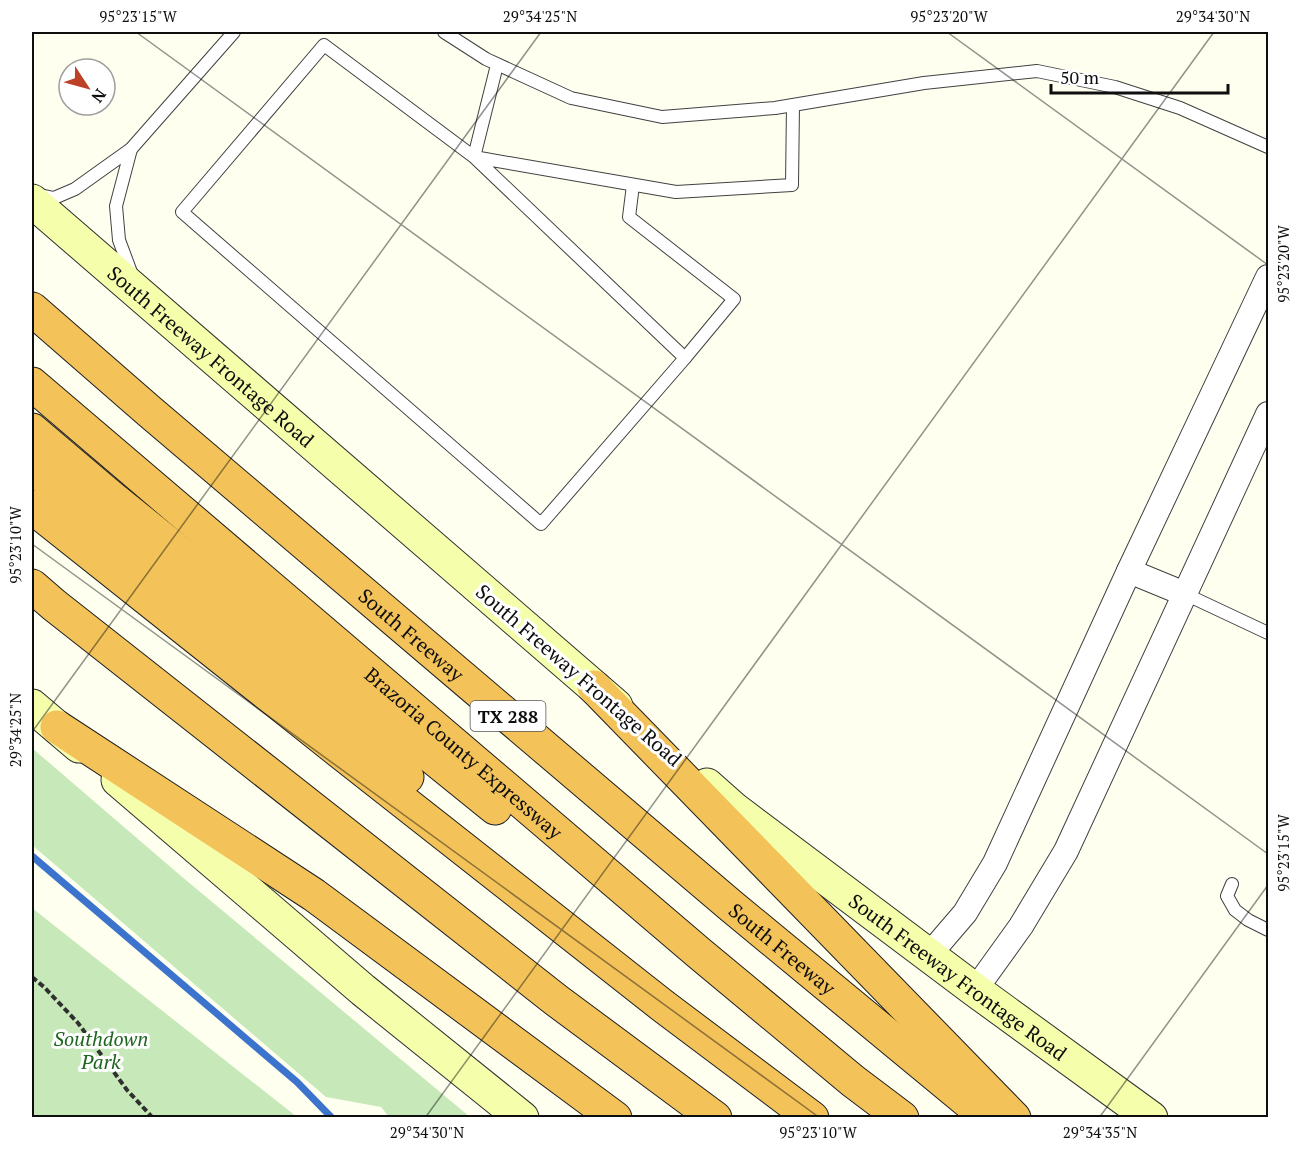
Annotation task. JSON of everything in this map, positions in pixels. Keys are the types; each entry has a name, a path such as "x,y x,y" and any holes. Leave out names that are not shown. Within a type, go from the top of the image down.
{"highway":[{"name":"South Freeway","path":"32,309 712,890 988,1118"},
{"name":"Brazoria County Expressway","path":"32,384 699,953 853,1081 902,1118"},
{"path":"32,430 120,505 504,815 699,953"},
{"path":"32,467 146,564 434,799 663,1006"},
{"path":"32,507 663,1006 812,1118"},
{"path":"32,586 547,993 715,1118"},
{"path":"594,687 1014,1118"},
{"path":"57,727 314,895 615,1118"}],"main road":[{"name":"South Freeway Frontage Road","path":"32,201 734,809 975,990 1151,1118"},
{"path":"32,706 363,990 522,1118"}],"street":[{"path":"929,955 965,913 995,863 1269,277"},
{"path":"975,990 1021,926 1066,851 1269,414"},
{"path":"1130,571 1185,594"}],"lane":[{"path":"32,194 54,198 75,189 131,149 234,32"},
{"path":"444,32 497,65 571,99 662,117 774,108 924,83 1037,71 1126,90 1180,108 1269,147"},
{"path":"633,185 628,217 734,299 686,358 541,524 182,212 324,45 474,157 686,358"},
{"path":"474,157 497,65"},
{"path":"474,157 676,192 792,185 793,105"},
{"path":"131,149 116,206 119,240 138,294"},
{"path":"1185,594 1269,633"},
{"path":"1232,884 1227,896 1235,910 1248,920 1269,930"}],"path":[{"path":"32,977 78,1023 127,1090 153,1118"}],"green space":[{"path":"32,748 181,876 470,1117 389,1117 381,1107 326,1097 32,845"},
{"name":"Southdown Park","path":"32,908 297,1117 32,1117"}],"waterway":[{"path":"32,856 297,1082 332,1118"}]}
